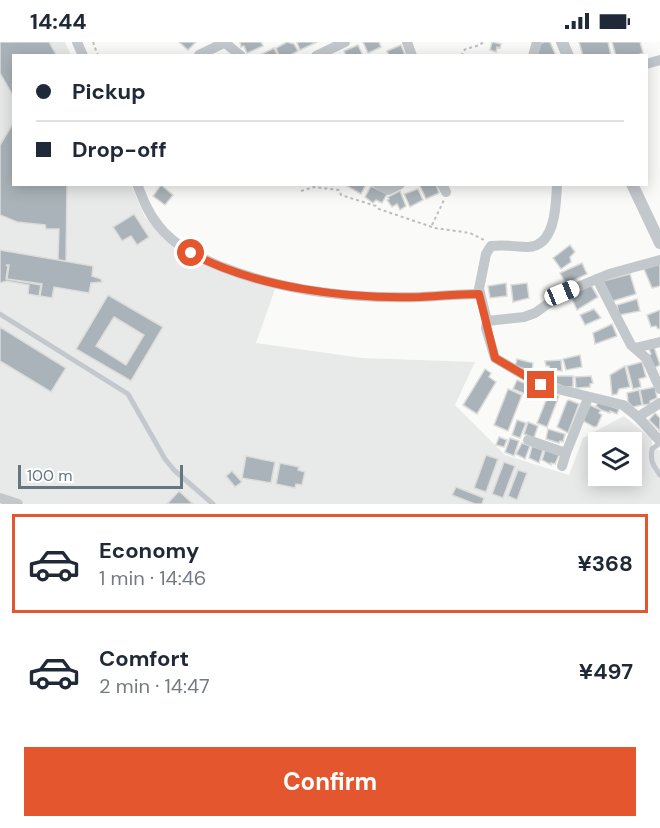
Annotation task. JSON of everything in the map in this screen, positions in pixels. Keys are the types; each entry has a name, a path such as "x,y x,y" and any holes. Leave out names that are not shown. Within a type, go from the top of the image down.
{"street":[{"path":"202,54 225,42 239,54"},
{"path":"320,54 345,42"},
{"path":"138,186 146,207 159,226 180,247 202,259 233,271 315,292 396,297 479,294"},
{"path":"381,186 388,190 396,186"},
{"path":"557,186 555,215 547,236 529,247 505,244 491,246 486,255 479,294 495,358 530,380 588,398 623,405 638,417 660,442"},
{"path":"633,186 660,243"},
{"path":"487,321 524,317 535,313 562,293 597,279 660,260"},
{"path":"597,279 631,345 646,358 660,389"},
{"path":"635,348 660,342"},
{"path":"562,466 588,398"},
{"path":"638,417 660,404"},
{"path":"528,440 566,453"},
{"path":"0,498 18,504"}],"lane":[{"path":"0,315 128,394 165,459 174,470 213,504"},
{"path":"660,442 652,449 651,456 651,463 660,475"}],"path":[{"path":"463,54 466,49 480,46 483,42"},
{"path":"300,191 314,187 339,190 341,195 431,226 470,233 491,246"},
{"path":"431,226 446,196 444,188"}],"shaded area":[{"path":"0,42 65,42 71,54 12,54 12,186 131,186 145,217 164,239 188,259 275,289 256,343 362,358 475,362 455,405 505,455 569,475 583,438 588,435 588,486 642,486 642,432 594,432 624,416 652,439 652,449 660,450 660,504 25,504 0,495"}],"building":[{"path":"0,42 49,42 56,54 12,54 12,94 0,73"},
{"path":"179,42 196,42 188,50"},
{"path":"240,42 261,42 263,46 247,53 244,46 241,47"},
{"path":"287,42 294,44 298,51 293,54 278,54 276,48"},
{"path":"317,42 300,50 297,43"},
{"path":"363,42 379,42 381,47 368,53"},
{"path":"492,42 501,44 500,48 497,47 496,52 490,50"},
{"path":"550,42 555,54 536,54 538,45"},
{"path":"579,42 608,42 611,54 582,54"},
{"path":"612,42 640,42 643,53 640,54 615,54"},
{"path":"358,45 362,54 345,54 344,51"},
{"path":"401,45 405,54 388,54 387,51"},
{"path":"274,48 277,54 262,54"},
{"path":"12,125 12,186 67,186 66,261 58,260 59,229 46,229 45,225 17,222 0,215 0,145"},
{"path":"160,186 173,195 165,205 153,196"},
{"path":"347,186 365,186 361,194"},
{"path":"371,186 387,194 382,203 376,200 373,203 365,197"},
{"path":"420,186 437,186 439,193 426,199"},
{"path":"418,189 423,200 410,207 404,194"},
{"path":"400,191 406,206 400,210 397,204 392,207 387,200 388,197"},
{"path":"134,214 149,237 137,245 131,236 122,241 113,227"},
{"path":"570,245 575,252 570,257 571,262 561,269 553,258"},
{"path":"0,250 93,266 92,276 101,279 102,282 91,283 89,293 54,287 52,298 40,296 42,284 7,279 9,265 6,265 8,266 6,279 41,285 39,296 28,294 29,285 7,281 0,283"},
{"path":"582,263 587,274 566,284 560,273"},
{"path":"660,264 660,286 652,288 644,269"},
{"path":"630,274 636,294 613,301 603,281"},
{"path":"506,283 507,296 490,298 488,286"},
{"path":"527,283 529,298 513,302 511,285"},
{"path":"591,285 598,297 577,310 570,295"},
{"path":"108,295 163,327 131,381 76,349","holes":["114,317 144,335 126,365 96,346"]},
{"path":"637,299 640,311 619,315 617,305"},
{"path":"594,309 601,318 585,325 580,315"},
{"path":"660,310 660,328 651,327 647,315"},
{"path":"612,324 617,336 595,344 593,333"},
{"path":"0,327 66,368 51,392 0,361"},
{"path":"654,347 660,365 654,368 648,355 651,354 649,349"},
{"path":"580,355 582,367 566,370 563,359"},
{"path":"517,359 533,363 532,371 515,366"},
{"path":"561,360 562,371 550,370 549,366 546,366 545,361"},
{"path":"642,362 646,377 639,379 641,387 633,389 627,366"},
{"path":"625,366 630,387 619,389 617,394 612,395 610,375"},
{"path":"485,369 491,373 489,377 496,382 477,414 463,405"},
{"path":"552,376 573,376 573,387 552,384"},
{"path":"591,376 593,383 590,387 576,388 575,377"},
{"path":"517,380 529,385 525,394 513,389"},
{"path":"655,387 657,398 650,401 650,404 643,405 640,390"},
{"path":"508,389 522,395 508,431 494,425"},
{"path":"639,390 642,405 633,407 628,402 627,393"},
{"path":"549,393 559,396 547,427 537,423"},
{"path":"569,400 579,404 568,433 557,427"},
{"path":"598,402 619,409 617,414 601,410 596,406"},
{"path":"590,405 601,410 599,413 602,415 597,426 594,427 583,421"},
{"path":"655,413 660,418 660,431 649,420"},
{"path":"517,420 526,423 520,438 512,435"},
{"path":"528,422 538,426 534,438 524,434"},
{"path":"548,429 565,434 563,442 546,439"},
{"path":"499,437 507,440 504,447 496,445"},
{"path":"510,438 519,441 514,456 505,452"},
{"path":"522,443 530,446 525,459 516,454"},
{"path":"532,446 543,450 539,463 529,458"},
{"path":"545,450 559,455 555,464 551,463 551,465 542,460"},
{"path":"486,455 498,459 486,492 474,488"},
{"path":"246,456 275,462 271,483 242,478"},
{"path":"504,462 515,466 503,498 492,494"},
{"path":"280,463 299,467 298,470 305,472 302,485 296,484 295,488 276,484"},
{"path":"518,470 527,473 517,500 508,496"},
{"path":"232,471 242,482 235,487 226,476"},
{"path":"456,487 484,498 482,504 475,504 452,495"},
{"path":"179,491 193,504 167,504"}],"route":[{"path":"191,253 233,271 315,292 396,297 479,294 495,358 541,385"}]}
